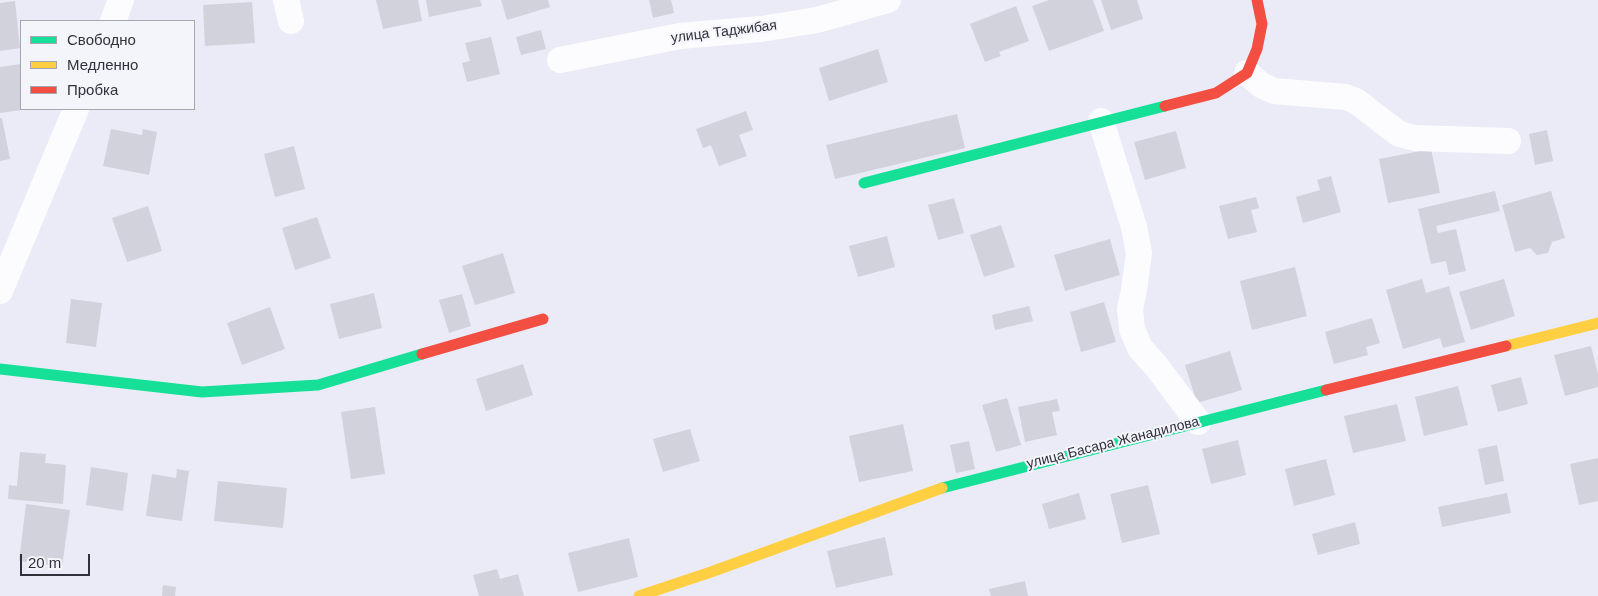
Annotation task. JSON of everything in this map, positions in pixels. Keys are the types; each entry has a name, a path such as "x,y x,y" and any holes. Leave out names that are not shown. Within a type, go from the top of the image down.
{"street":[{"path":"112,20 121,0"},
{"name":"улица Таджибая","path":"560,60 680,36 761,29 817,20 888,0"},
{"path":"864,183 1216,93 1247,73 1257,48 1262,24 1257,0"},
{"path":"1247,73 1260,85 1274,91 1346,97 1356,101 1400,134 1415,138 1508,141"},
{"path":"0,291 76,110"},
{"path":"1101,121 1134,227 1139,253 1130,309 1132,329 1140,348 1157,367 1198,422"},
{"path":"0,369 202,392 318,386 542,319"},
{"name":"улица Басара Жанадилова","path":"638,596 711,572 947,486 1598,323"}],"building":[{"path":"376,0 418,0 422,21 383,29"},
{"path":"426,0 480,0 482,6 429,17"},
{"path":"501,0 548,0 550,7 507,20"},
{"path":"649,0 671,0 674,13 653,18"},
{"path":"1049,0 1093,0 1104,31 1049,51 1032,6"},
{"path":"1101,0 1137,0 1143,19 1111,30"},
{"path":"15,1 20,48 0,51 0,3"},
{"path":"252,2 255,43 205,46 203,5"},
{"path":"1016,6 1029,41 999,52 1001,56 985,62 970,24"},
{"path":"541,30 546,49 521,55 516,37"},
{"path":"491,37 500,74 467,82 462,63 470,61 465,43"},
{"path":"878,49 888,82 829,101 819,68"},
{"path":"20,64 21,110 0,113 0,67"},
{"path":"746,111 753,130 739,135 747,156 719,166 711,145 703,148 696,129"},
{"path":"957,114 965,148 835,179 826,145"},
{"path":"0,118 2,118 10,159 0,161"},
{"path":"111,129 142,135 143,129 157,132 149,175 103,166"},
{"path":"1547,130 1553,161 1535,165 1529,134"},
{"path":"1176,131 1186,168 1145,180 1134,142"},
{"path":"294,146 305,189 275,197 264,154"},
{"path":"1431,149 1440,193 1388,203 1379,159"},
{"path":"1331,176 1341,212 1303,223 1296,197 1320,190 1317,180"},
{"path":"1495,191 1500,211 1436,226 1438,233 1456,229 1466,271 1449,275 1446,261 1431,264 1418,209"},
{"path":"1551,191 1565,238 1552,242 1548,253 1537,255 1530,248 1515,252 1502,205"},
{"path":"1256,197 1259,208 1251,210 1257,232 1228,239 1219,206"},
{"path":"954,198 964,233 938,240 928,205"},
{"path":"148,206 162,251 127,262 112,218"},
{"path":"317,217 331,258 295,270 282,228"},
{"path":"1001,225 1015,267 984,277 970,235"},
{"path":"887,236 895,267 858,277 849,246"},
{"path":"1110,239 1120,275 1065,291 1054,255"},
{"path":"503,253 515,293 475,305 462,266"},
{"path":"1295,267 1307,316 1252,330 1240,281"},
{"path":"1422,279 1426,293 1449,286 1465,342 1443,348 1440,338 1403,349 1386,290"},
{"path":"1504,279 1515,316 1471,330 1459,292"},
{"path":"374,293 382,328 339,339 330,304"},
{"path":"462,294 471,326 449,333 439,300"},
{"path":"71,299 102,303 96,347 66,343"},
{"path":"1104,302 1116,342 1081,352 1070,312"},
{"path":"1029,306 1033,321 995,330 992,315"},
{"path":"270,307 285,349 242,365 227,323"},
{"path":"1372,318 1380,343 1366,347 1368,355 1334,364 1325,332"},
{"path":"1591,346 1598,374 1598,387 1565,396 1554,355"},
{"path":"1230,351 1242,390 1197,403 1185,365"},
{"path":"523,364 533,395 486,411 476,379"},
{"path":"1521,377 1528,404 1498,412 1491,385"},
{"path":"1458,386 1468,425 1424,436 1415,397"},
{"path":"1007,398 1021,445 996,452 982,405"},
{"path":"1057,399 1060,411 1052,412 1057,435 1025,442 1018,407"},
{"path":"1397,404 1406,441 1353,453 1344,416"},
{"path":"375,407 385,474 351,479 341,412"},
{"path":"903,424 913,471 859,482 849,436"},
{"path":"690,429 700,461 663,472 653,439"},
{"path":"1238,440 1246,475 1211,484 1202,449"},
{"path":"969,441 975,469 956,473 950,445"},
{"path":"1497,445 1504,481 1485,485 1478,449"},
{"path":"20,452 46,454 45,463 66,465 63,504 8,499 9,485 17,486"},
{"path":"1598,458 1598,501 1579,505 1570,464"},
{"path":"1326,459 1335,495 1294,506 1285,469"},
{"path":"91,467 128,473 123,511 86,505"},
{"path":"177,469 189,471 182,521 146,516 152,474 176,478"},
{"path":"218,481 287,488 283,528 214,521"},
{"path":"1148,485 1160,534 1122,543 1110,494"},
{"path":"1079,493 1086,519 1049,529 1042,504"},
{"path":"1507,493 1511,513 1442,527 1438,507"},
{"path":"26,504 70,510 62,567 19,561"},
{"path":"1355,522 1360,544 1318,555 1312,534"},
{"path":"885,537 893,575 836,588 827,551"},
{"path":"629,538 638,577 578,592 568,553"},
{"path":"497,569 500,579 518,574 524,596 479,596 473,575"},
{"path":"1025,581 1028,596 991,596 989,589"},
{"path":"163,585 176,587 175,596 162,596"}],"traffic: fast":[{"path":"864,183 1165,106"},
{"path":"0,369 202,392 318,385 422,354"},
{"path":"942,488 1326,390"}],"traffic: slow":[{"path":"1506,346 1598,323"},
{"path":"639,596 711,572 942,488"}],"traffic: jam":[{"path":"1165,106 1216,93 1247,73 1257,49 1262,24 1257,0"},
{"path":"422,354 543,319"},
{"path":"1326,390 1506,346"}]}
